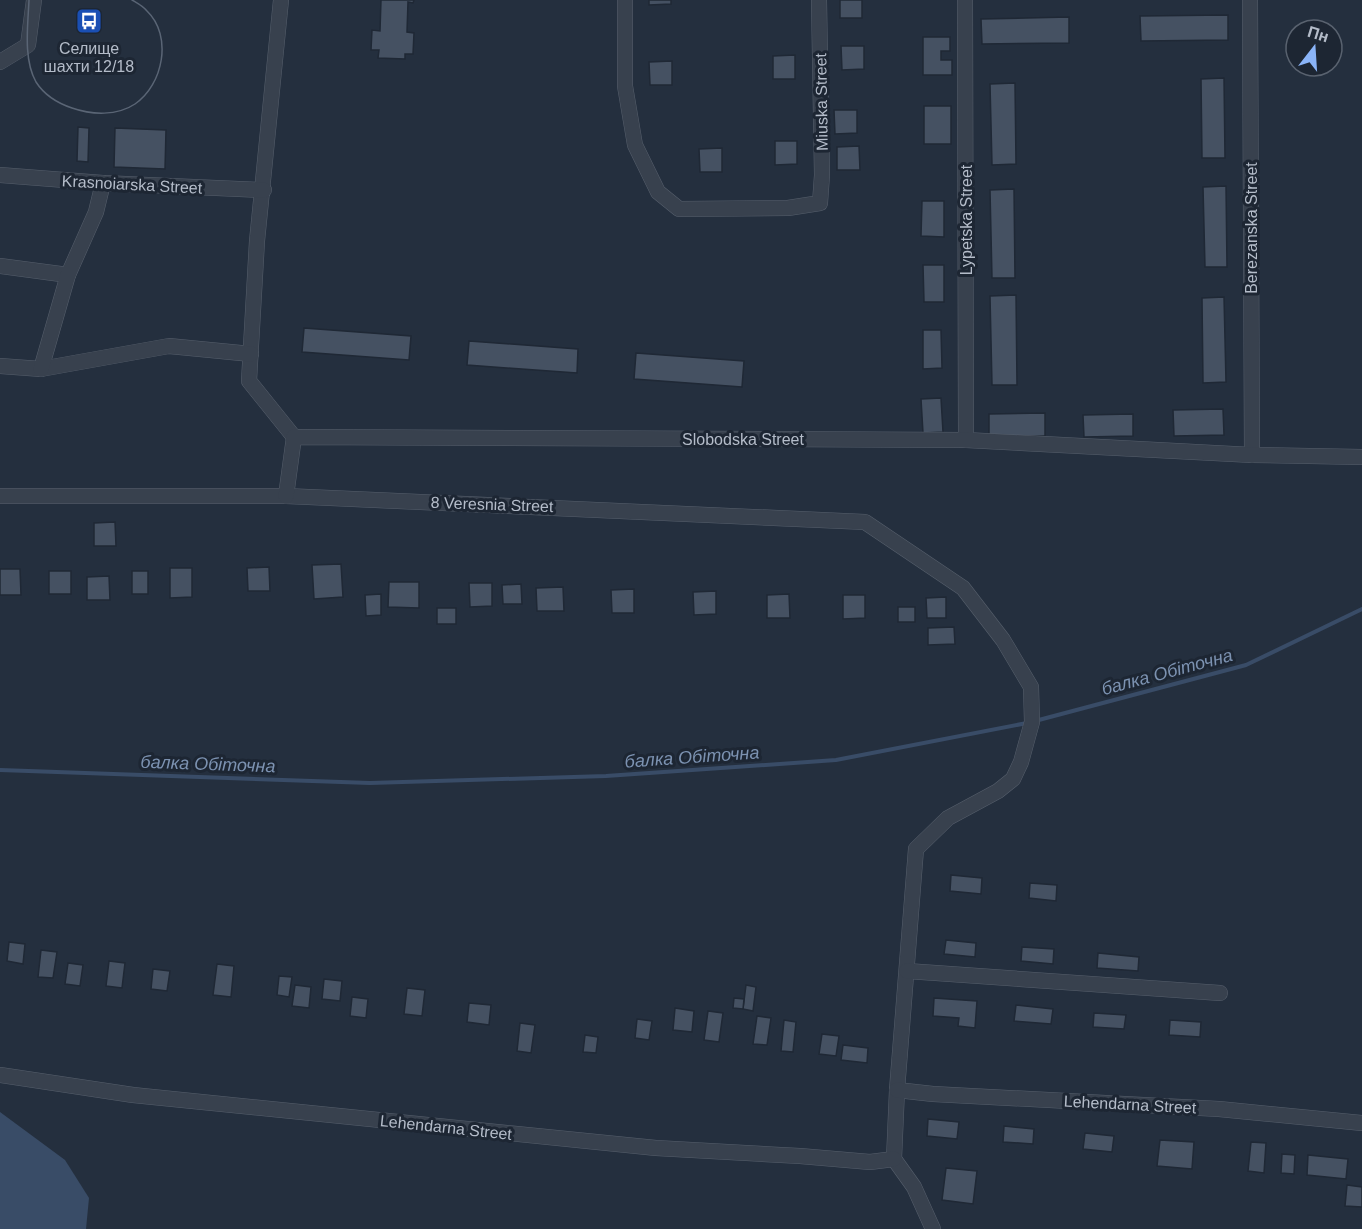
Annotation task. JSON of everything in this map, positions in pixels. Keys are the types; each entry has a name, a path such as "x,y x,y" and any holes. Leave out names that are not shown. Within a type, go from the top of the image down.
{"street":[{"path":"0,62 28,45 34,0"},
{"path":"281,0 264,190 257,242 249,381 294,437 286,496"},
{"name":"Miuska Street","path":"625,0 625,86 634,145 658,192 679,209 788,208 820,203 822,175 819,0"},
{"name":"Lypetska Street","path":"965,0 966,440"},
{"name":"Berezanska Street","path":"1250,0 1252,455"},
{"name":"Krasnoiarska Street","path":"0,175 103,183 264,190"},
{"path":"41,369 68,275 96,212 103,183"},
{"path":"0,266 68,275"},
{"path":"0,366 41,369 170,346 251,354"},
{"name":"Slobodska Street","path":"294,437 966,440 1252,455 1362,457"},
{"name":"8 Veresnia Street","path":"0,496 286,496 865,522 963,588 1003,640 1031,687 1032,722 1021,762 1012,779 998,791 948,818 916,849 908,971"},
{"path":"933,1229 914,1187 894,1159 897,1090 908,971 1220,993"},
{"name":"Lehendarna Street","path":"0,1075 133,1095 656,1149 870,1162 894,1159"},
{"name":"Lehendarna Street","path":"897,1090 945,1095 1219,1109 1362,1124"}],"water":[{"path":"0,1112 65,1160 89,1198 86,1229 0,1229"}],"building":[{"path":"381,0 414,0 413,3 408,2 407,32 414,33 413,54 405,54 405,59 378,58 379,50 371,50 372,30 380,31"},
{"path":"649,0 671,0 671,4 649,5"},
{"path":"840,0 862,0 862,18 840,18"},
{"path":"1228,15 1228,40 1141,41 1140,16"},
{"path":"1069,17 1069,43 982,44 981,19"},
{"path":"923,37 950,37 950,51 941,51 941,60 952,60 952,75 923,75"},
{"path":"841,46 864,46 864,69 842,70"},
{"path":"795,55 795,79 773,79 773,56"},
{"path":"672,61 672,85 650,85 649,62"},
{"path":"1224,78 1225,158 1202,158 1201,79"},
{"path":"1015,83 1016,164 992,165 990,84"},
{"path":"924,106 951,106 951,144 924,144"},
{"path":"834,110 857,110 857,133 835,134"},
{"path":"78,127 89,128 88,162 77,161"},
{"path":"115,128 166,130 165,169 114,167"},
{"path":"775,141 797,141 797,164 775,165"},
{"path":"859,146 860,170 837,170 837,147"},
{"path":"722,148 722,172 700,172 699,149"},
{"path":"1226,186 1227,267 1205,267 1203,187"},
{"path":"1014,189 1015,278 992,278 990,190"},
{"path":"922,201 944,201 944,237 921,236"},
{"path":"923,265 944,265 944,302 924,302"},
{"path":"1016,295 1017,385 992,385 990,296"},
{"path":"1224,297 1226,382 1203,383 1202,298"},
{"path":"304,328 411,336 409,360 302,352"},
{"path":"923,330 941,330 942,368 923,369"},
{"path":"469,341 578,349 577,373 467,365"},
{"path":"636,353 744,361 742,387 634,379"},
{"path":"941,398 943,432 923,433 921,399"},
{"path":"1223,409 1224,435 1174,436 1173,410"},
{"path":"1045,413 1045,436 989,436 989,414"},
{"path":"1133,414 1133,436 1084,437 1083,415"},
{"path":"115,522 116,546 94,546 94,523"},
{"path":"341,564 343,597 314,599 312,565"},
{"path":"269,567 270,591 248,591 247,568"},
{"path":"170,568 192,568 192,597 170,598"},
{"path":"0,569 20,569 21,595 0,595"},
{"path":"49,571 71,571 71,594 49,594"},
{"path":"132,571 148,571 148,594 132,594"},
{"path":"109,576 110,600 87,600 87,577"},
{"path":"389,582 419,582 419,608 388,607"},
{"path":"469,583 492,583 492,606 470,607"},
{"path":"521,584 522,604 503,604 502,585"},
{"path":"563,587 564,611 537,611 536,588"},
{"path":"634,589 634,613 612,613 611,590"},
{"path":"716,591 716,614 694,615 693,592"},
{"path":"381,594 381,615 366,616 365,595"},
{"path":"789,594 790,618 767,618 767,595"},
{"path":"843,595 865,595 865,618 843,619"},
{"path":"946,597 946,618 927,618 926,598"},
{"path":"898,607 915,607 915,622 898,622"},
{"path":"437,608 456,608 456,624 437,624"},
{"path":"954,627 955,644 928,645 928,628"},
{"path":"951,875 982,878 981,894 950,891"},
{"path":"1030,883 1057,885 1056,901 1029,898"},
{"path":"946,940 976,943 975,957 944,954"},
{"path":"9,942 25,944 23,964 7,961"},
{"path":"1022,947 1054,949 1053,964 1021,961"},
{"path":"41,950 57,952 53,978 38,977"},
{"path":"1098,953 1139,957 1138,971 1097,968"},
{"path":"109,961 125,963 122,988 106,986"},
{"path":"68,963 83,965 80,986 65,984"},
{"path":"217,964 234,966 231,997 213,995"},
{"path":"153,969 170,971 167,991 151,989"},
{"path":"279,976 292,977 289,997 277,995"},
{"path":"324,979 342,981 340,1001 322,999"},
{"path":"295,985 311,987 309,1008 292,1006"},
{"path":"746,985 756,987 753,1011 743,1009"},
{"path":"407,988 425,990 422,1016 404,1014"},
{"path":"352,997 368,999 366,1018 350,1016"},
{"path":"734,998 744,999 743,1009 733,1008"},
{"path":"934,998 977,1001 975,1028 958,1026 959,1018 933,1016"},
{"path":"469,1003 491,1005 489,1025 467,1022"},
{"path":"1016,1005 1053,1009 1051,1024 1014,1021"},
{"path":"675,1008 694,1011 692,1032 673,1030"},
{"path":"708,1011 723,1013 719,1042 704,1040"},
{"path":"1094,1013 1126,1015 1124,1029 1093,1027"},
{"path":"757,1016 771,1018 767,1045 753,1044"},
{"path":"637,1019 652,1021 649,1040 635,1038"},
{"path":"784,1020 796,1022 793,1052 781,1051"},
{"path":"1170,1020 1201,1022 1200,1037 1169,1035"},
{"path":"520,1023 535,1025 531,1053 517,1051"},
{"path":"822,1034 839,1036 836,1056 819,1054"},
{"path":"585,1035 598,1037 596,1053 583,1052"},
{"path":"843,1045 868,1048 867,1063 841,1060"},
{"path":"928,1119 959,1122 957,1139 927,1136"},
{"path":"1004,1126 1034,1129 1033,1144 1003,1142"},
{"path":"1085,1133 1114,1136 1112,1152 1083,1149"},
{"path":"1160,1140 1194,1142 1192,1169 1157,1166"},
{"path":"1251,1142 1266,1143 1264,1173 1248,1171"},
{"path":"1282,1154 1295,1155 1294,1174 1281,1173"},
{"path":"1308,1155 1348,1159 1346,1179 1307,1175"},
{"path":"946,1168 977,1171 973,1204 942,1200"},
{"path":"1347,1185 1362,1187 1362,1207 1345,1206"}],"waterway":[{"name":"балка Обіточна","path":"1035,721 1246,665 1362,609"},
{"name":"балка Обіточна","path":"0,770 370,783 606,776 836,760 1027,723"}],"tram line":[{"path":"29,0 28,53 36,82 47,95 61,104 96,113 120,111 135,104 145,96 158,73 162,46 160,33 155,21 144,8 132,0"}],"place":[{"name":"Селище шахти 12/18","path":"89,21"}]}
